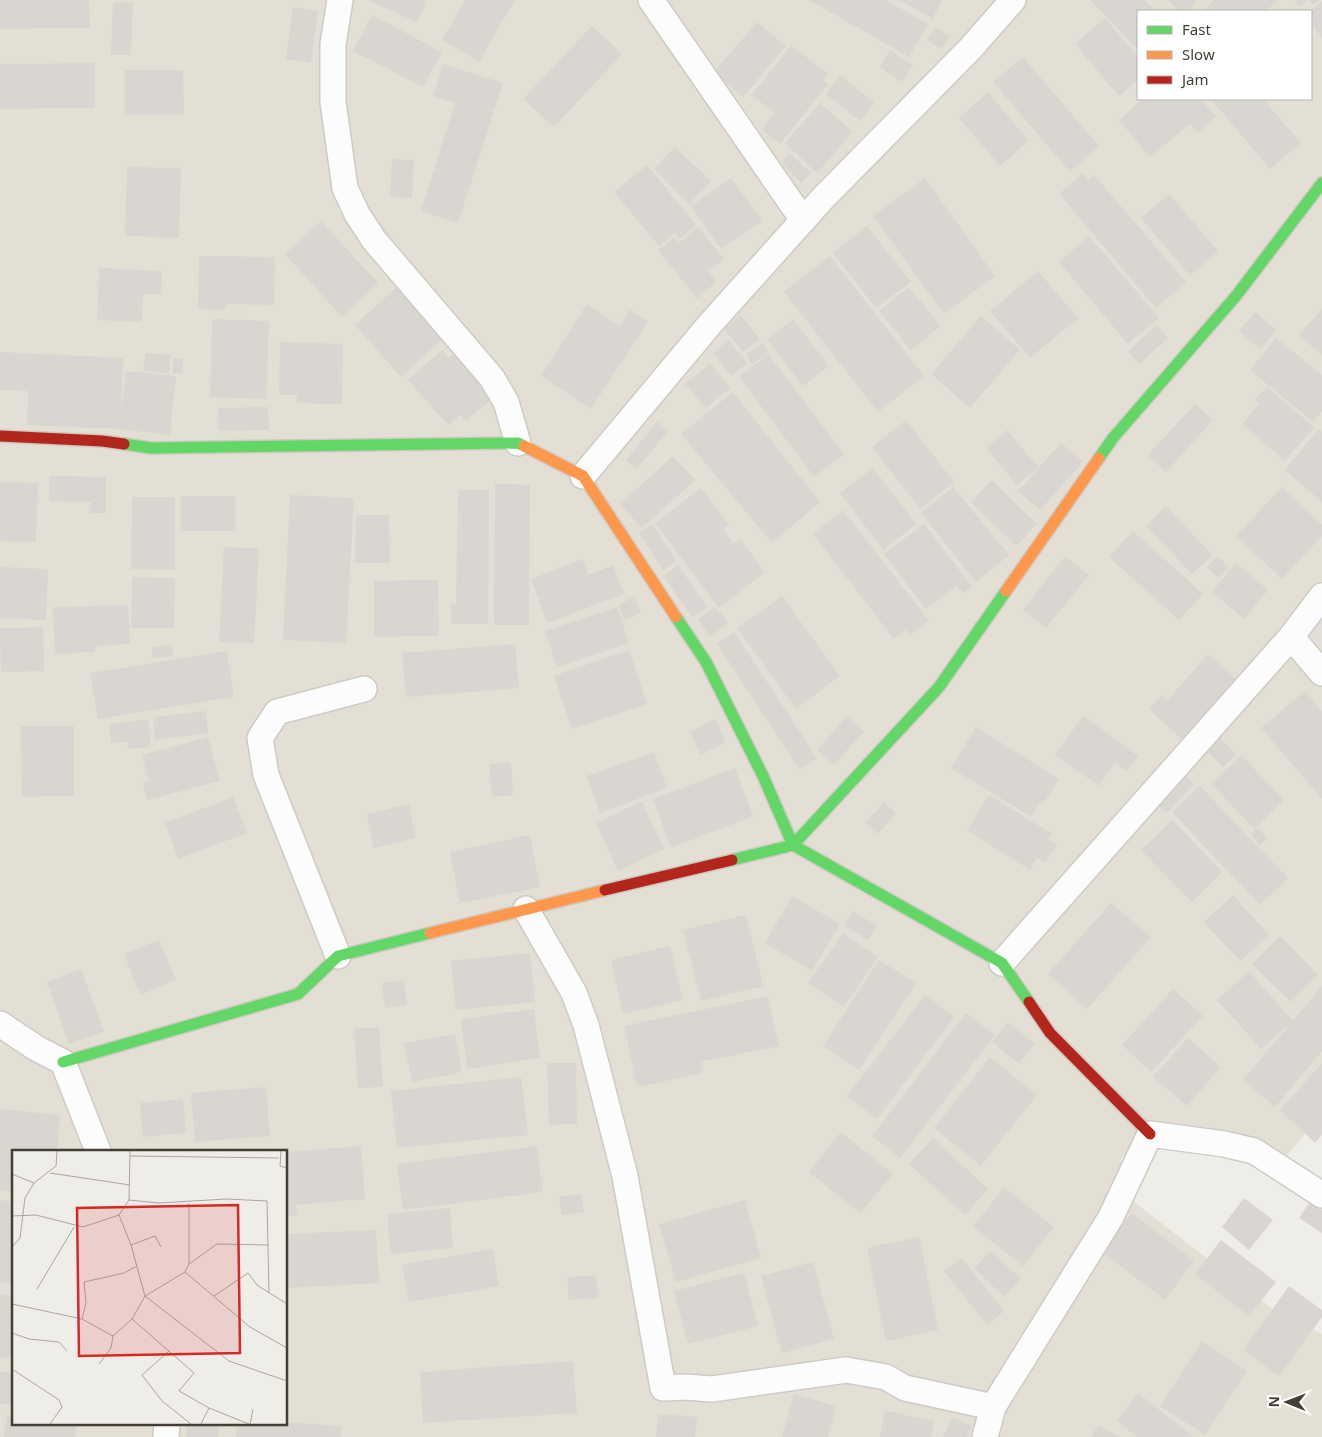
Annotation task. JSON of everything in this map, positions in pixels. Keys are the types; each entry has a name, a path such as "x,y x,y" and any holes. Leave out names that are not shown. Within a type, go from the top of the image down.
{"street":[{"path":"340,0 333,44 333,102 345,188 357,214 374,240 492,378 506,402 518,442"},
{"path":"651,0 803,220"},
{"path":"583,476 710,324 803,220 970,49 1013,0"},
{"path":"63,1062 298,994 338,956 793,845 939,688 1113,438 1236,296 1322,183"},
{"path":"0,436 102,441 151,448 518,442 583,476 706,662 763,776 793,845 1002,963 1050,1033 1150,1134 1224,1144 1254,1151 1322,1195"},
{"path":"1002,963 1291,637 1322,596"},
{"path":"1291,637 1322,673"},
{"path":"338,956 266,775 260,738 277,712 364,689"},
{"path":"526,909 574,993 586,1025 625,1176 663,1388 712,1389 846,1370 886,1377 905,1388 993,1407"},
{"path":"0,1024 36,1048 63,1062 98,1150"},
{"path":"985,1437 993,1407 1111,1217 1150,1134"},
{"path":"166,1437 167,1424"}],"shaded area":[{"path":"0,0 1322,0 1322,1114 1287,1155 1196,1133 1121,1158 1120,1191 1274,1310 1322,1334 1322,1437 0,1437"}],"building":[{"path":"0,0 89,0 90,28 0,29"},
{"path":"368,0 422,0 426,2 417,22"},
{"path":"465,0 515,0 479,62 442,40"},
{"path":"809,0 885,0 928,24 909,57"},
{"path":"898,0 942,0 933,18"},
{"path":"1090,0 1145,0 1155,10 1137,10 1137,49"},
{"path":"1167,0 1197,0 1189,10 1178,10"},
{"path":"1214,0 1278,0 1267,10 1204,10"},
{"path":"1294,0 1308,0 1299,7"},
{"path":"1310,0 1320,0 1314,5"},
{"path":"1322,1 1322,38 1312,24 1311,10"},
{"path":"113,2 133,3 131,55 111,55"},
{"path":"293,7 318,11 311,63 286,59"},
{"path":"372,15 442,52 423,87 353,51"},
{"path":"1105,18 1137,56 1137,81 1119,96 1075,44"},
{"path":"757,22 786,46 743,97 714,72"},
{"path":"592,26 622,54 554,127 523,99"},
{"path":"935,27 950,36 942,49 927,40"},
{"path":"791,45 828,74 823,80 828,84 780,144 762,130 774,113 752,95"},
{"path":"890,50 913,66 902,82 880,67"},
{"path":"1023,57 1099,146 1070,172 993,82"},
{"path":"95,63 95,108 0,109 0,64"},
{"path":"443,64 503,83 458,223 421,211 455,103 433,96"},
{"path":"125,70 183,70 184,114 125,115"},
{"path":"840,75 874,102 860,121 826,94"},
{"path":"988,92 1029,141 1000,166 959,118"},
{"path":"1142,100 1201,100 1216,117 1198,133 1190,124 1150,157 1119,120"},
{"path":"1212,100 1264,100 1301,143 1270,169"},
{"path":"820,103 853,132 817,173 785,143"},
{"path":"675,147 711,181 689,204 654,169"},
{"path":"790,153 811,173 801,183 781,162"},
{"path":"392,159 414,160 412,198 390,197"},
{"path":"647,165 696,225 680,239 675,233 659,246 614,192"},
{"path":"127,167 181,168 179,238 125,236"},
{"path":"1083,173 1088,180 1094,175 1186,282 1156,308 1059,194"},
{"path":"731,178 762,221 721,249 691,206"},
{"path":"925,178 995,276 944,314 873,216"},
{"path":"1169,194 1218,251 1190,276 1141,218"},
{"path":"321,221 378,283 342,317 285,254"},
{"path":"867,226 911,282 876,308 833,253"},
{"path":"698,227 724,259 708,271 716,282 697,298 658,250 674,238 679,243"},
{"path":"1089,236 1159,318 1128,344 1059,262"},
{"path":"199,256 275,257 274,305 226,304 225,310 198,309"},
{"path":"830,256 924,376 878,412 784,292"},
{"path":"99,268 162,271 161,294 143,294 142,322 97,320"},
{"path":"1038,271 1078,318 1030,358 990,311"},
{"path":"398,286 444,338 401,377 355,325"},
{"path":"909,287 941,326 911,350 879,311"},
{"path":"587,304 620,326 630,310 648,322 591,409 541,376"},
{"path":"1322,309 1322,355 1299,335"},
{"path":"1255,312 1276,330 1260,349 1239,331"},
{"path":"740,315 760,339 743,352 724,329"},
{"path":"981,316 1020,350 970,408 931,374"},
{"path":"212,319 269,321 266,399 210,397"},
{"path":"793,319 829,366 803,386 767,339"},
{"path":"1157,325 1168,338 1139,364 1128,351"},
{"path":"1276,338 1322,375 1322,411 1313,422 1250,370"},
{"path":"729,340 747,363 731,376 713,353"},
{"path":"280,342 343,344 342,404 297,403 297,395 279,395"},
{"path":"762,343 769,353 752,364 746,354"},
{"path":"442,350 449,358 454,354 493,398 466,421 460,414 448,425 408,380"},
{"path":"0,352 123,358 121,414 126,371 176,376 170,435 119,429 27,425 28,391 0,390"},
{"path":"146,353 171,355 169,374 143,371"},
{"path":"768,354 844,454 814,477 739,377"},
{"path":"173,359 183,359 182,374 173,374"},
{"path":"710,363 730,388 706,408 685,384"},
{"path":"1267,387 1314,427 1285,461 1242,424 1259,404 1254,400"},
{"path":"733,392 820,502 772,543 681,434"},
{"path":"1195,404 1213,420 1166,472 1148,455"},
{"path":"268,407 269,430 219,431 218,408"},
{"path":"906,420 954,482 920,509 872,447"},
{"path":"657,422 668,431 637,469 626,460"},
{"path":"1319,429 1322,432 1322,502 1285,470"},
{"path":"1007,430 1038,467 1017,485 986,448"},
{"path":"1061,443 1083,462 1040,510 1018,491"},
{"path":"673,456 695,480 642,528 620,504"},
{"path":"873,468 916,524 883,550 840,493"},
{"path":"49,476 106,477 106,513 90,513 91,502 49,501"},
{"path":"992,480 1037,524 1016,546 971,502"},
{"path":"0,482 38,483 36,542 0,541"},
{"path":"495,484 530,485 529,625 494,625"},
{"path":"953,487 1009,555 976,582 921,513"},
{"path":"1282,487 1322,525 1322,536 1282,579 1236,536"},
{"path":"701,488 729,524 723,529 734,544 740,539 765,572 719,608 655,523"},
{"path":"458,490 489,490 488,624 451,624 451,604 456,605"},
{"path":"290,495 354,498 346,643 283,640"},
{"path":"181,496 235,496 235,531 181,531"},
{"path":"132,497 175,497 175,570 131,569"},
{"path":"1166,506 1212,555 1192,574 1146,526"},
{"path":"843,510 929,621 910,635 906,629 894,639 813,534"},
{"path":"356,515 389,515 390,563 355,563"},
{"path":"652,524 676,561 663,570 639,533"},
{"path":"924,524 972,587 963,593 956,586 926,609 884,554"},
{"path":"1133,531 1203,594 1179,620 1109,557"},
{"path":"224,547 259,548 254,643 219,642"},
{"path":"1065,556 1089,575 1046,628 1023,610"},
{"path":"1218,556 1229,568 1218,578 1207,567"},
{"path":"583,559 588,575 613,565 624,594 547,623 531,579"},
{"path":"1236,563 1268,590 1244,619 1212,592"},
{"path":"678,565 707,607 692,617 664,576"},
{"path":"0,567 48,569 46,620 0,618"},
{"path":"132,577 175,578 174,628 131,628"},
{"path":"438,580 439,636 374,637 374,581"},
{"path":"782,596 840,676 796,709 737,628"},
{"path":"634,597 641,613 625,620 618,605"},
{"path":"128,605 130,644 95,646 95,652 55,654 53,607"},
{"path":"715,606 728,623 710,637 698,620"},
{"path":"617,607 629,643 557,667 545,631"},
{"path":"43,627 44,671 1,672 0,628"},
{"path":"734,632 817,758 800,770 717,644"},
{"path":"515,644 519,688 406,697 402,653"},
{"path":"172,645 173,656 152,658 152,647"},
{"path":"629,650 647,704 572,729 554,676"},
{"path":"227,651 234,697 98,719 90,673"},
{"path":"1208,654 1236,679 1182,739 1149,709 1162,695 1168,700"},
{"path":"1305,691 1322,711 1322,799 1261,728"},
{"path":"206,711 208,733 155,740 153,717"},
{"path":"847,716 864,731 834,765 817,750"},
{"path":"1083,716 1138,756 1127,771 1115,763 1099,786 1055,755"},
{"path":"148,719 151,747 128,749 127,742 111,743 109,724"},
{"path":"715,719 726,742 700,755 690,732"},
{"path":"21,726 74,726 74,796 22,797"},
{"path":"976,727 1059,779 1043,804 1040,802 1031,817 951,768"},
{"path":"1217,735 1236,754 1223,767 1204,748"},
{"path":"208,737 220,781 147,800 143,783 149,782 142,755"},
{"path":"654,752 667,788 600,813 587,776"},
{"path":"1241,755 1284,800 1255,829 1211,784"},
{"path":"511,762 513,795 492,797 489,764"},
{"path":"735,768 753,816 671,848 653,799"},
{"path":"1182,772 1194,784 1167,813 1154,801"},
{"path":"1200,786 1288,878 1260,905 1172,812"},
{"path":"989,795 1052,834 1048,839 1057,845 1045,863 1037,858 1030,870 967,830"},
{"path":"233,797 247,833 178,859 165,823"},
{"path":"642,801 664,849 618,871 596,823"},
{"path":"884,802 896,813 878,834 865,823"},
{"path":"409,804 416,838 374,848 367,814"},
{"path":"1172,820 1222,872 1192,902 1141,850"},
{"path":"1258,828 1267,838 1260,845 1250,834"},
{"path":"530,835 540,887 460,903 450,852"},
{"path":"1233,895 1269,935 1240,961 1204,922"},
{"path":"792,896 840,924 812,971 765,943"},
{"path":"1111,903 1151,937 1087,1009 1048,974"},
{"path":"853,911 877,926 868,940 844,926"},
{"path":"746,915 763,986 701,1001 683,930"},
{"path":"843,933 878,957 844,1007 808,983"},
{"path":"1280,936 1318,975 1291,1002 1252,964"},
{"path":"159,940 176,980 140,995 124,954"},
{"path":"670,946 683,1000 623,1014 611,960"},
{"path":"530,953 535,1002 456,1010 451,961"},
{"path":"879,960 916,983 859,1070 823,1046"},
{"path":"81,969 104,1032 69,1044 47,982"},
{"path":"1249,971 1293,1021 1261,1049 1217,1000"},
{"path":"404,980 407,1005 385,1008 382,983"},
{"path":"1322,986 1322,1051 1275,1107 1243,1080"},
{"path":"1173,989 1203,1016 1151,1072 1122,1045"},
{"path":"925,995 954,1017 877,1119 847,1096"},
{"path":"768,996 779,1046 701,1062 703,1073 637,1087 624,1026"},
{"path":"534,1009 540,1058 467,1069 461,1019"},
{"path":"966,1013 995,1035 900,1158 872,1136"},
{"path":"1008,1022 1035,1044 1019,1064 992,1042"},
{"path":"379,1027 383,1087 358,1088 354,1029"},
{"path":"455,1034 462,1072 412,1082 404,1043"},
{"path":"1188,1038 1221,1067 1187,1106 1153,1077"},
{"path":"990,1057 1037,1095 981,1166 934,1128"},
{"path":"547,1063 576,1063 577,1124 549,1125"},
{"path":"1322,1063 1322,1135 1315,1143 1280,1110"},
{"path":"521,1077 528,1135 397,1148 391,1091"},
{"path":"266,1087 270,1136 195,1142 191,1093"},
{"path":"183,1099 186,1133 143,1137 140,1103"},
{"path":"0,1109 60,1115 57,1150 12,1150 12,1192 0,1190"},
{"path":"841,1132 893,1174 860,1213 809,1172"},
{"path":"933,1138 988,1189 965,1215 909,1164"},
{"path":"361,1146 365,1199 296,1205 297,1216 288,1217 288,1152"},
{"path":"537,1146 543,1192 403,1210 397,1164"},
{"path":"1004,1187 1054,1227 1023,1266 973,1227"},
{"path":"581,1194 584,1212 562,1215 559,1197"},
{"path":"1244,1198 1273,1220 1249,1250 1222,1227"},
{"path":"0,1200 12,1202 12,1284 0,1282"},
{"path":"745,1200 761,1258 676,1282 659,1224"},
{"path":"1310,1202 1322,1210 1322,1233 1299,1218"},
{"path":"450,1208 453,1248 391,1254 387,1214"},
{"path":"1132,1213 1194,1261 1165,1300 1102,1252"},
{"path":"376,1230 379,1283 288,1288 288,1234"},
{"path":"919,1237 938,1330 886,1341 867,1248"},
{"path":"1221,1240 1276,1282 1249,1316 1195,1274"},
{"path":"493,1249 499,1286 409,1302 402,1265"},
{"path":"991,1251 1021,1279 1004,1297 974,1268"},
{"path":"962,1258 1004,1311 987,1325 944,1271"},
{"path":"813,1262 834,1339 782,1353 761,1276"},
{"path":"744,1273 758,1326 688,1344 674,1291"},
{"path":"596,1275 598,1298 569,1300 567,1277"},
{"path":"1289,1286 1322,1310 1322,1317 1279,1376 1243,1350"},
{"path":"0,1294 12,1296 12,1359 0,1357"},
{"path":"1202,1341 1247,1371 1205,1435 1160,1406"},
{"path":"573,1361 577,1413 423,1423 420,1372"},
{"path":"0,1371 12,1373 12,1406 0,1404"},
{"path":"1138,1393 1193,1437 1137,1437 1117,1421"},
{"path":"794,1394 836,1406 828,1437 782,1437"},
{"path":"885,1411 934,1421 931,1437 880,1437"},
{"path":"658,1414 697,1417 695,1437 656,1437"},
{"path":"7,1415 12,1416 12,1424 77,1424 75,1437 4,1437"},
{"path":"952,1417 972,1426 967,1437 943,1437"},
{"path":"288,1422 341,1426 341,1437 236,1437 237,1424 288,1424"},
{"path":"187,1424 219,1424 218,1437 186,1437"},
{"path":"1098,1425 1119,1437 1091,1437"}],"traffic: fast":[{"path":"1099,458 1113,438 1236,296 1322,183"},
{"path":"124,444 151,448 518,443 524,446"},
{"path":"732,860 793,845 939,687 1006,591"},
{"path":"676,617 706,662 763,776 793,845 1002,963 1029,1002"},
{"path":"63,1062 298,994 338,956 430,933"}],"traffic: slow":[{"path":"524,446 583,476 676,617"},
{"path":"1006,591 1099,458"},
{"path":"430,933 605,890"}],"traffic: jam":[{"path":"0,436 102,441 124,444"},
{"path":"605,890 732,860"},
{"path":"1029,1002 1050,1033 1150,1134"}]}
